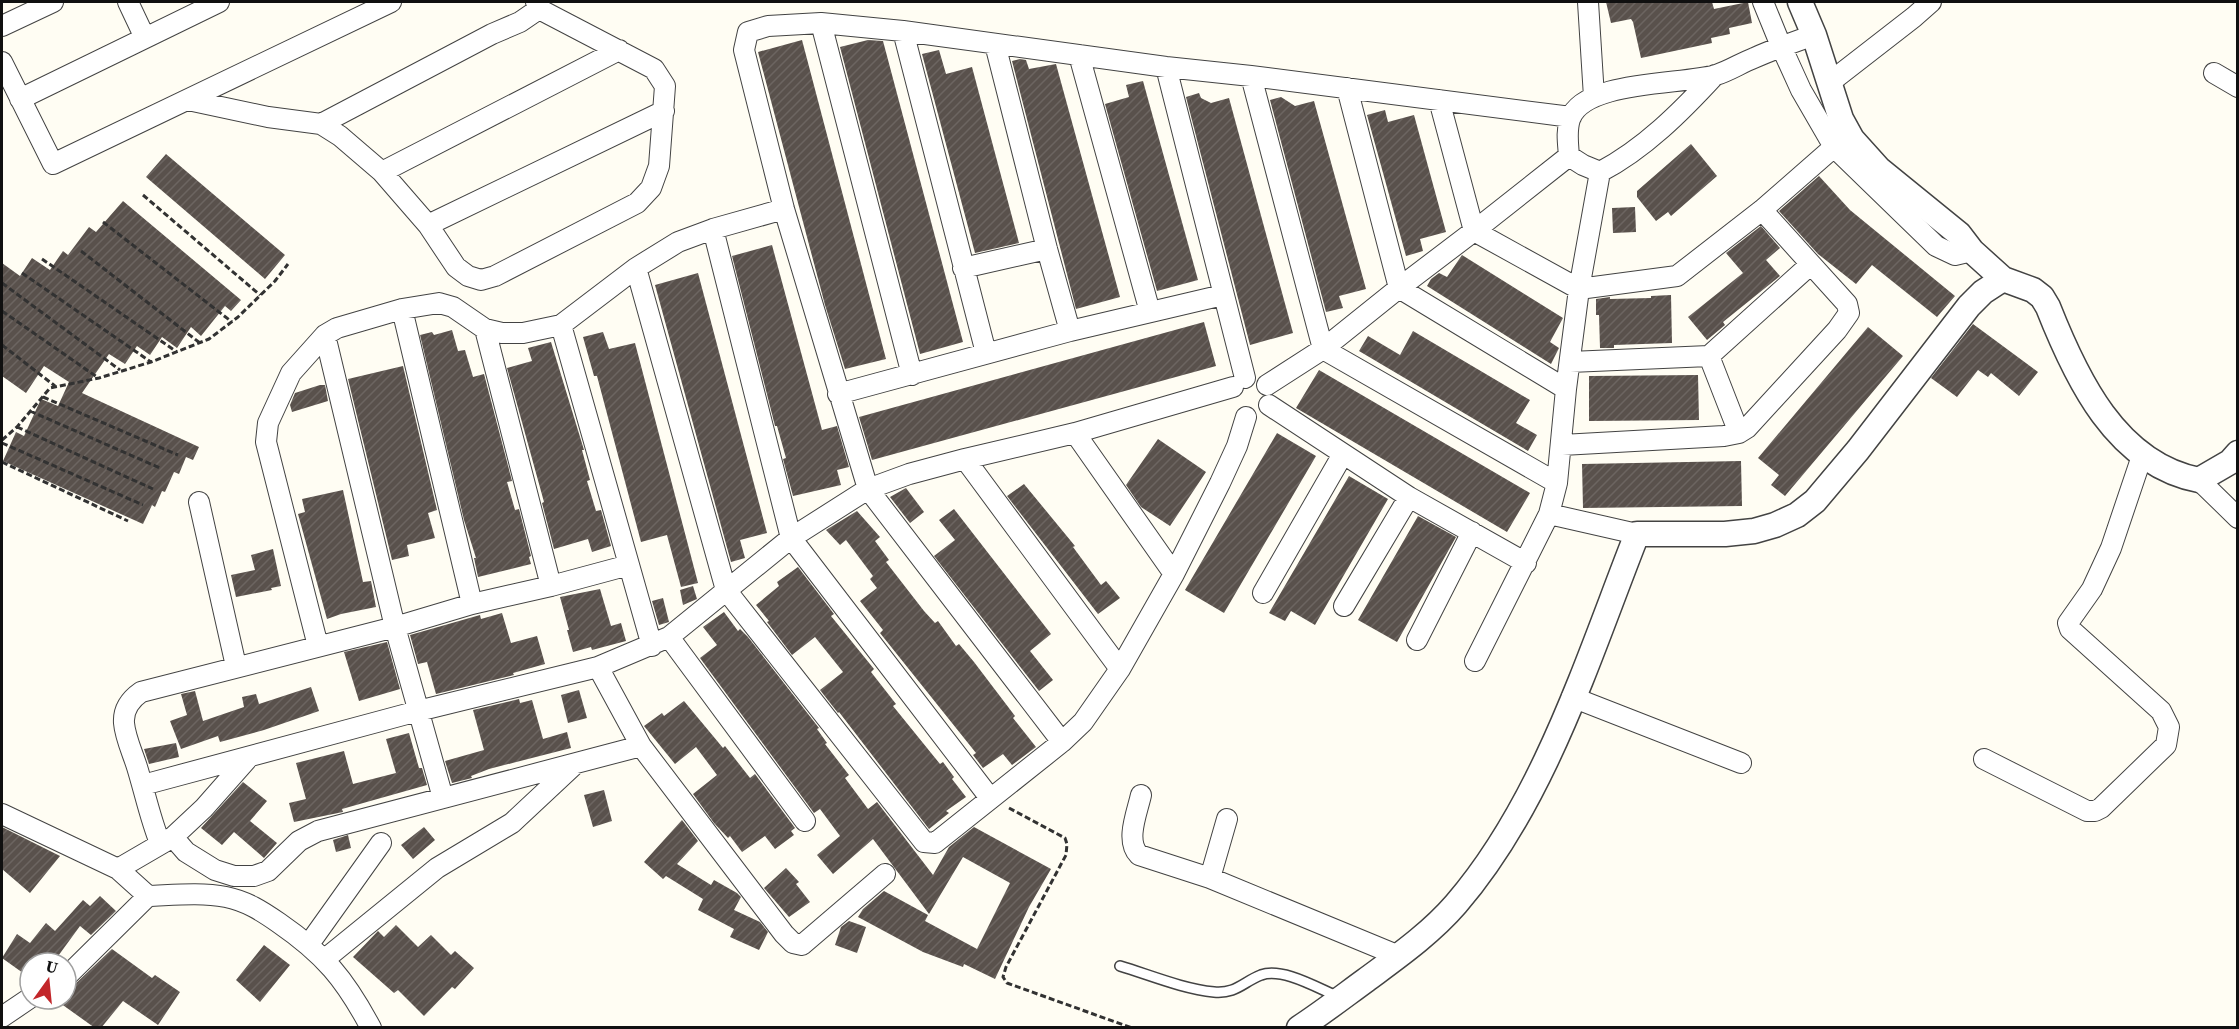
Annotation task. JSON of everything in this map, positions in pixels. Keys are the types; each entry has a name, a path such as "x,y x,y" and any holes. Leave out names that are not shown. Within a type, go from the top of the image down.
{"street":[{"path":"2,26 53,2"},
{"path":"128,2 145,38"},
{"path":"20,99 219,2"},
{"path":"2,62 52,164 391,2"},
{"path":"1588,2 1594,97"},
{"path":"1763,2 1780,46 1801,90 1834,147 1936,246 1955,255 1972,251"},
{"path":"1800,2 1814,35 1841,118 1852,139 1885,175 1959,234 1972,251 2003,279 2033,290 2042,297 2078,375 2099,410 2142,456 2173,473 2199,480 2238,518"},
{"path":"1828,82 1931,2"},
{"path":"188,100 268,117 321,124 340,136 382,172 429,225 456,267 468,276 481,280 495,276 637,203 651,188 659,166 665,86 654,69 537,5 520,22 321,124"},
{"path":"1062,742 868,489 784,209 744,50 748,32 768,26 821,23 903,31 1166,67 1571,117"},
{"path":"821,23 912,375"},
{"path":"903,31 986,353"},
{"path":"1569,156 1567,134 1571,117 1581,105 1594,97 1640,85 1715,75 1780,46 1814,35"},
{"path":"995,44 1070,331"},
{"path":"382,172 619,50"},
{"path":"1079,55 1150,312"},
{"path":"1166,67 1223,296 1239,383 1231,402 1239,414 1246,417 1260,415 1268,395 1399,288 1569,156"},
{"path":"2214,72 2236,82"},
{"path":"1600,172 1645,142 1687,105 1715,75"},
{"path":"1251,76 1323,349 1557,483"},
{"path":"1347,88 1399,288 1566,389"},
{"path":"1439,100 1474,231 1579,289 1679,276 1762,210 1834,147"},
{"path":"429,225 664,111"},
{"path":"1569,156 1600,172"},
{"path":"1475,661 1549,514 1557,483 1579,289 1600,172"},
{"path":"318,646 266,442 268,423 291,373 325,335 337,328 402,309 439,303 453,307 485,329 502,333 523,333 561,325 636,268 678,242 713,229 784,209"},
{"path":"1562,445 1724,436 1739,433 1747,428 1837,330 1849,313 1847,304 1762,210"},
{"path":"713,229 791,538 990,798"},
{"path":"963,268 1047,249"},
{"path":"1570,362 1709,356 1810,265"},
{"path":"636,268 726,590 924,842 935,843 1062,742 1083,722 1120,669 1174,574 1237,446 1246,417"},
{"path":"1549,514 1637,534 1725,534 1754,531 1797,515 1815,501 1858,450 1969,306 1983,292 2003,279"},
{"path":"838,394 1070,331 1223,296"},
{"path":"402,309 472,604"},
{"path":"561,325 629,565 661,641 805,821"},
{"path":"485,329 551,586"},
{"path":"325,335 395,627 443,798"},
{"path":"1709,356 1739,433"},
{"path":"143,785 418,711 598,667 661,641 791,538 868,489 909,474 1075,433 1256,378 1268,395 1344,454 1409,497 1526,563"},
{"path":"1075,433 1174,574"},
{"path":"2199,480 2230,462 2238,453"},
{"path":"1263,593 1344,454"},
{"path":"1984,759 2087,811 2094,811 2101,808 2166,745 2169,727 2161,711 2070,629 2068,623 2092,589 2111,548 2142,456"},
{"path":"964,459 1120,669"},
{"path":"1344,606 1409,497"},
{"path":"199,502 236,666"},
{"path":"1417,640 1472,532"},
{"path":"1299,1028 1399,956 1454,906 1484,869 1534,785 1637,534"},
{"path":"629,565 141,692 133,698 126,709 124,723 143,785 149,816 166,840 214,870 234,876 254,876 268,871 299,842 318,831 641,746"},
{"path":"598,667 641,746 793,943 802,945 885,874"},
{"path":"1572,697 1741,763"},
{"path":"118,868 166,840 204,808 249,757"},
{"path":"325,958 437,868 512,823 576,764"},
{"path":"1141,795 1132,840 1133,849 1139,855 1210,878 1399,956"},
{"path":"2,814 118,868 148,896"},
{"path":"1210,878 1227,819"},
{"path":"309,944 381,843"},
{"path":"78,965 148,896 196,894 225,897 247,903 309,944 325,958 348,989 371,1028"},
{"path":"2,1017 18,1006"}],"lane":[{"path":"1120,966 1197,989 1216,992 1233,991 1262,975 1274,973 1288,976 1341,998"}],"path":[{"path":"142,195 260,295"},
{"path":"103,222 232,322"},
{"path":"81,251 200,343"},
{"path":"42,259 177,352"},
{"path":"143,505 2,441 55,386 99,378 151,362 200,343 232,322 275,281 288,264"},
{"path":"22,273 151,362"},
{"path":"2,283 120,370"},
{"path":"2,311 99,378"},
{"path":"2,345 55,386"},
{"path":"43,397 178,455"},
{"path":"30,411 160,468"},
{"path":"17,427 153,489"},
{"path":"2,462 128,520"},
{"path":"990,798 1065,838 1067,844 1066,855 1006,967 1003,977 1007,983 1132,1028"}],"building":[{"path":"1606,2 1712,2 1714,9 1748,2 1752,23 1729,28 1730,34 1711,38 1712,43 1641,58 1633,22 1631,19 1611,23"},
{"path":"802,40 886,359 845,369 825,305 758,52"},
{"path":"868,40 883,41 963,342 920,354 840,47"},
{"path":"939,50 946,74 972,67 1019,243 975,253 922,54"},
{"path":"1026,60 1029,69 1056,64 1120,297 1076,309 1012,61"},
{"path":"1143,81 1198,280 1157,291 1105,104 1129,97 1126,85"},
{"path":"1199,93 1201,98 1211,103 1229,98 1293,333 1250,345 1186,97"},
{"path":"1281,97 1295,106 1314,101 1366,289 1339,296 1343,308 1326,312 1270,100"},
{"path":"1385,110 1388,122 1414,115 1446,232 1420,239 1423,251 1406,256 1367,115"},
{"path":"1691,144 1717,176 1671,216 1668,212 1656,221 1637,197 1637,191"},
{"path":"166,154 285,255 265,279 146,177"},
{"path":"1819,176 1850,210 1955,296 1937,317 1872,265 1856,284 1818,254 1779,211"},
{"path":"123,201 241,300 231,311 225,306 201,336 191,327 177,348 162,337 150,355 137,346 125,364 109,354 82,393 199,447 193,460 186,457 179,474 174,472 165,492 162,491 155,507 152,505 143,524 3,461 16,432 24,436 41,399 58,406 69,382 44,366 26,393 2,376 2,263 20,276 32,258 50,270 63,251 68,255 89,227 96,232"},
{"path":"1635,207 1636,232 1613,233 1612,208"},
{"path":"1761,226 1780,248 1766,260 1780,276 1723,322 1725,325 1707,340 1688,317 1743,273 1726,253"},
{"path":"772,245 822,430 837,426 849,467 837,470 841,485 793,496 783,459 786,458 777,426 775,426 732,256"},
{"path":"1462,255 1563,318 1550,342 1559,348 1551,364 1427,286 1431,279 1439,273 1447,277"},
{"path":"698,273 767,533 740,540 745,558 731,562 655,285"},
{"path":"1671,295 1672,343 1614,345 1614,348 1600,348 1596,299 1651,298 1651,296"},
{"path":"1204,322 1216,366 872,460 859,417"},
{"path":"1973,324 2038,372 2019,396 1991,373 1988,377 1978,370 1957,397 1931,378"},
{"path":"1868,327 1903,356 1785,496 1771,485 1779,475 1758,458"},
{"path":"452,330 458,351 465,350 473,377 484,374 512,481 507,482 515,510 519,509 531,556 529,557 531,564 478,577 474,558 476,558 464,520 420,335 432,332 434,335"},
{"path":"1413,331 1530,400 1516,423 1537,435 1528,451 1359,351 1368,336 1400,355"},
{"path":"603,332 609,349 635,343 698,583 681,587 667,535 641,542 597,376 594,376 583,337"},
{"path":"551,342 584,450 582,450 590,480 587,481 596,511 601,510 611,546 592,552 588,539 554,549 542,503 544,502 507,368 532,361 528,348"},
{"path":"403,366 437,510 428,513 435,538 407,545 409,556 392,560 348,379"},
{"path":"1319,370 1530,493 1507,532 1296,408"},
{"path":"1698,375 1699,420 1589,421 1589,376"},
{"path":"325,385 328,401 292,412 290,405 295,393"},
{"path":"1277,433 1316,456 1224,613 1185,590"},
{"path":"1158,439 1206,472 1170,526 1141,507 1126,485"},
{"path":"1741,461 1742,506 1583,508 1582,464"},
{"path":"1349,476 1388,499 1315,625 1291,611 1285,621 1269,613"},
{"path":"1024,484 1075,546 1073,547 1101,585 1106,581 1120,598 1098,614 1007,496"},
{"path":"906,488 924,512 910,523 890,497"},
{"path":"343,490 363,582 371,581 376,607 327,619 298,514 305,512 302,499"},
{"path":"954,509 1051,634 1030,651 1053,680 1039,691 934,556 955,540 939,520"},
{"path":"857,511 880,537 875,541 889,560 886,562 924,611 935,623 938,621 956,646 959,644 974,662 1036,747 1012,765 1003,754 983,768 973,755 976,753 880,633 883,630 860,601 877,588 870,579 873,576 846,540 840,545 826,530"},
{"path":"1418,516 1456,537 1397,642 1358,620"},
{"path":"273,549 281,586 236,597 231,575 255,570 251,555"},
{"path":"798,567 834,614 831,616 874,669 871,672 896,704 893,706 940,764 943,762 954,777 952,779 966,797 946,811 949,813 929,829 820,690 843,672 815,637 792,655 756,605 779,586 777,582"},
{"path":"693,586 697,599 683,605 680,590"},
{"path":"600,589 611,626 621,623 626,641 592,650 591,647 573,652 560,597"},
{"path":"663,598 669,622 659,625 652,601"},
{"path":"724,612 738,631 740,629 748,637 819,728 817,729 827,743 825,744 849,775 845,778 868,809 877,802 933,875 949,847 974,827 1051,869 1029,907 995,979 964,964 963,967 923,952 858,917 863,909 884,891 928,915 925,921 977,949 1010,883 963,857 929,914 873,839 833,874 817,855 840,836 820,809 814,813 700,658 717,645 703,627"},
{"path":"502,613 511,643 537,636 545,664 513,673 514,675 436,694 427,662 418,664 410,635 480,615 481,619"},
{"path":"387,642 400,689 359,701 344,652"},
{"path":"311,687 319,711 220,742 218,736 181,749 170,721 187,715 181,694 195,691 203,721 244,707 242,697 256,694 259,704"},
{"path":"579,690 587,718 568,723 561,695"},
{"path":"519,699 520,703 532,700 543,739 567,732 571,748 489,769 471,776 472,778 452,783 445,761 484,750 473,710"},
{"path":"684,701 723,748 725,746 750,778 755,774 795,828 791,831 794,835 775,849 765,836 742,852 730,836 728,838 714,823 693,794 717,775 696,747 675,764 644,726 662,713 664,716"},
{"path":"409,733 419,768 422,768 427,785 342,809 343,812 294,822 289,803 306,799 296,763 344,751 353,784 396,773 386,739"},
{"path":"176,743 179,757 149,764 144,749"},
{"path":"243,782 267,801 250,821 277,843 264,858 234,832 222,845 201,828"},
{"path":"604,790 612,821 593,827 584,795"},
{"path":"682,820 698,841 677,864 711,885 714,880 741,897 734,910 760,922 768,932 759,950 730,937 734,929 698,910 703,899 666,876 663,879 644,862"},
{"path":"2,827 60,856 30,893 2,869"},
{"path":"424,827 435,840 413,859 401,845"},
{"path":"348,835 351,848 336,852 333,840"},
{"path":"786,868 799,882 796,884 810,902 789,917 764,888"},
{"path":"100,896 116,911 91,935 80,926 62,951 18,951 18,969 2,958 17,934 30,943 46,923 55,931 83,900 90,906"},
{"path":"849,921 866,927 857,953 835,945 841,927"},
{"path":"396,925 418,947 431,935 451,955 455,951 474,968 455,989 452,987 424,1016 398,990 394,993 353,957 378,931 384,937"},
{"path":"264,945 290,965 260,1002 236,980"},
{"path":"112,949 152,978 155,975 180,992 158,1025 123,1001 101,1028 95,1028 71,1011 78,1011 78,981"}]}
